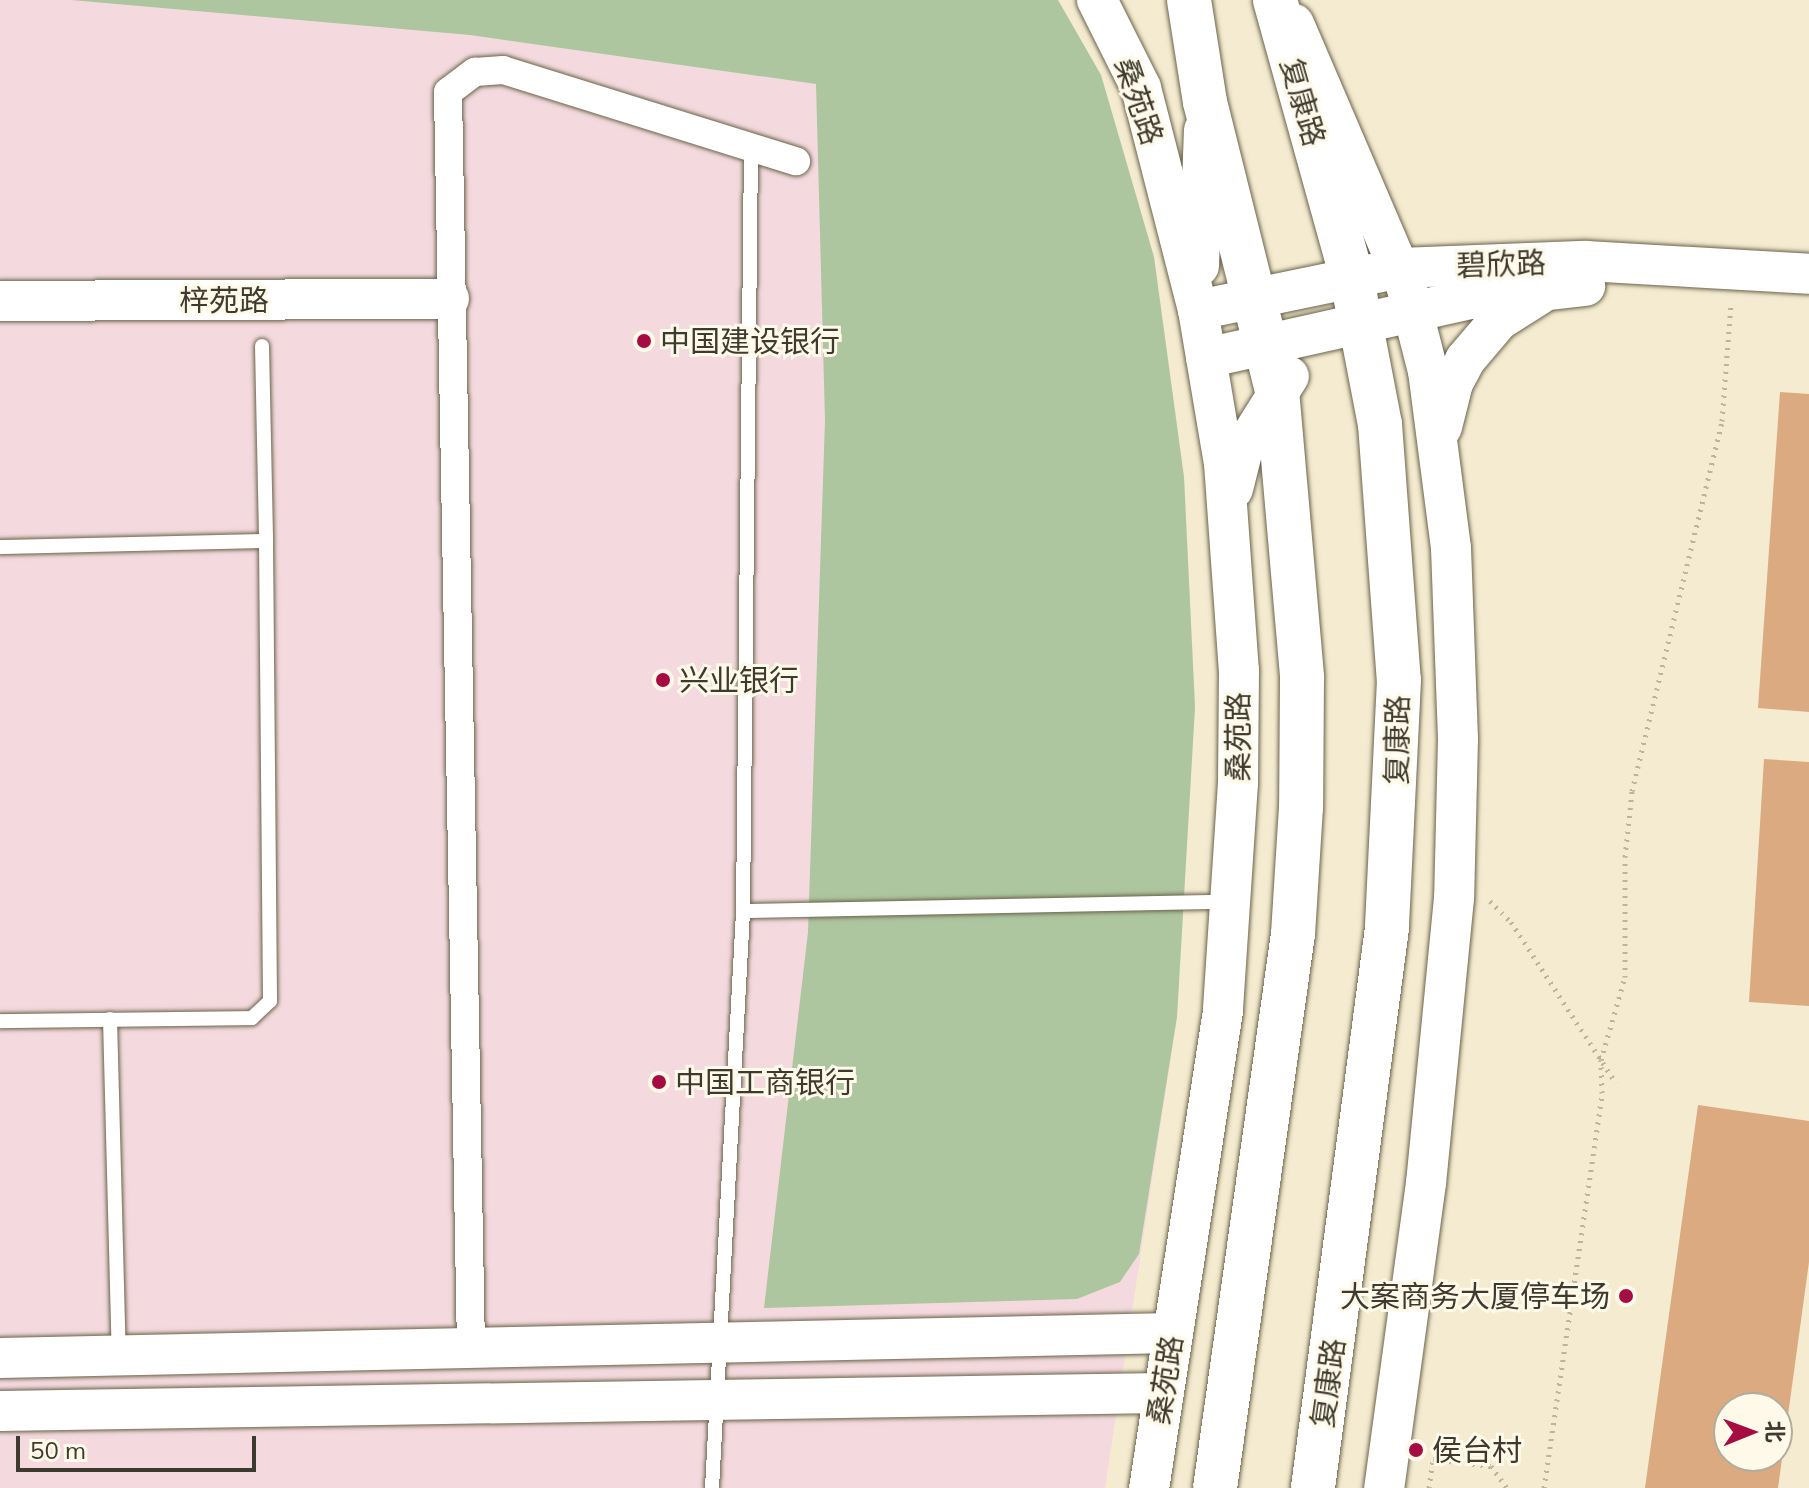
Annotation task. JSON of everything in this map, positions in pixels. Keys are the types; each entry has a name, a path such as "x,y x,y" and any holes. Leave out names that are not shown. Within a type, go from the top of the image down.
{"highway":[{"path":"1159,0 1205,102"},
{"path":"1189,0 1205,102 1277,390 1298,579 1301,807 1280,1049 1215,1488"},
{"name":"复康路","path":"1275,0 1380,424 1393,552 1399,680 1396,812 1365,1116 1313,1488"}],"main road":[{"name":"桑苑路","path":"1097,0 1141,88 1198,310 1228,514 1239,670 1232,902 1223,1011 1149,1488"},
{"path":"1282,0 1327,91 1406,288 1439,442 1456,650 1454,898 1426,1183 1384,1488"},
{"path":"1198,310 1205,102"},
{"name":"碧欣路","path":"1206,358 1267,345 1460,265 1586,261 1809,274"},
{"name":"梓苑路","path":"0,278 448,292"},
{"name":"碧欣路","path":"1406,288 1547,289 1595,285 1809,298"},
{"path":"1439,442 1453,383 1465,360 1499,320 1547,289"},
{"name":"梓苑路","path":"0,301 448,292"},
{"name":"碧欣路","path":"1198,310 1255,295 1350,309"},
{"path":"1228,514 1243,449 1277,390 1350,309"},
{"path":"0,1358 1172,1333"},
{"path":"0,1411 719,1404 1163,1393"}],"street":[{"path":"471,1348 448,292 448,92 475,72 503,70 796,161"}],"lane":[{"path":"712,1488 719,1404 743,911 751,147"},
{"path":"0,1021 252,1018 270,1001 262,346"},
{"path":"0,547 266,541"},
{"path":"743,911 1232,902"},
{"path":"110,1019 119,1355"}],"path":[{"path":"1544,1488 1600,1108 1601,1060 1625,977 1625,857 1632,791 1722,421 1731,293"},
{"path":"1492,901 1616,1083"},
{"path":"1429,1488 1433,1459 1491,1466 1507,1488"}],"shaded area":[{"path":"0,0 1058,0 1101,75 1154,257 1184,477 1195,707 1177,1017 1105,1488 0,1488"}],"green space":[{"path":"71,0 1058,0 1101,75 1154,257 1184,477 1195,707 1177,1017 1139,1254 1120,1282 1077,1299 764,1308 808,932 825,420 816,84 470,35"}],"building":[{"path":"1780,392 1809,394 1809,712 1758,708"},
{"path":"1764,759 1809,762 1809,1006 1749,1002"},
{"path":"1698,1105 1809,1121 1809,1262 1791,1392 1713,1392 1713,1472 1780,1472 1778,1488 1645,1488"}],"place":[{"name":"中国建设银行","path":"644,341"},
{"name":"兴业银行","path":"663,680"},
{"name":"中国工商银行","path":"659,1082"},
{"name":"大案商务大厦停车场","path":"1626,1296"},
{"name":"侯台村","path":"1416,1450"}]}
